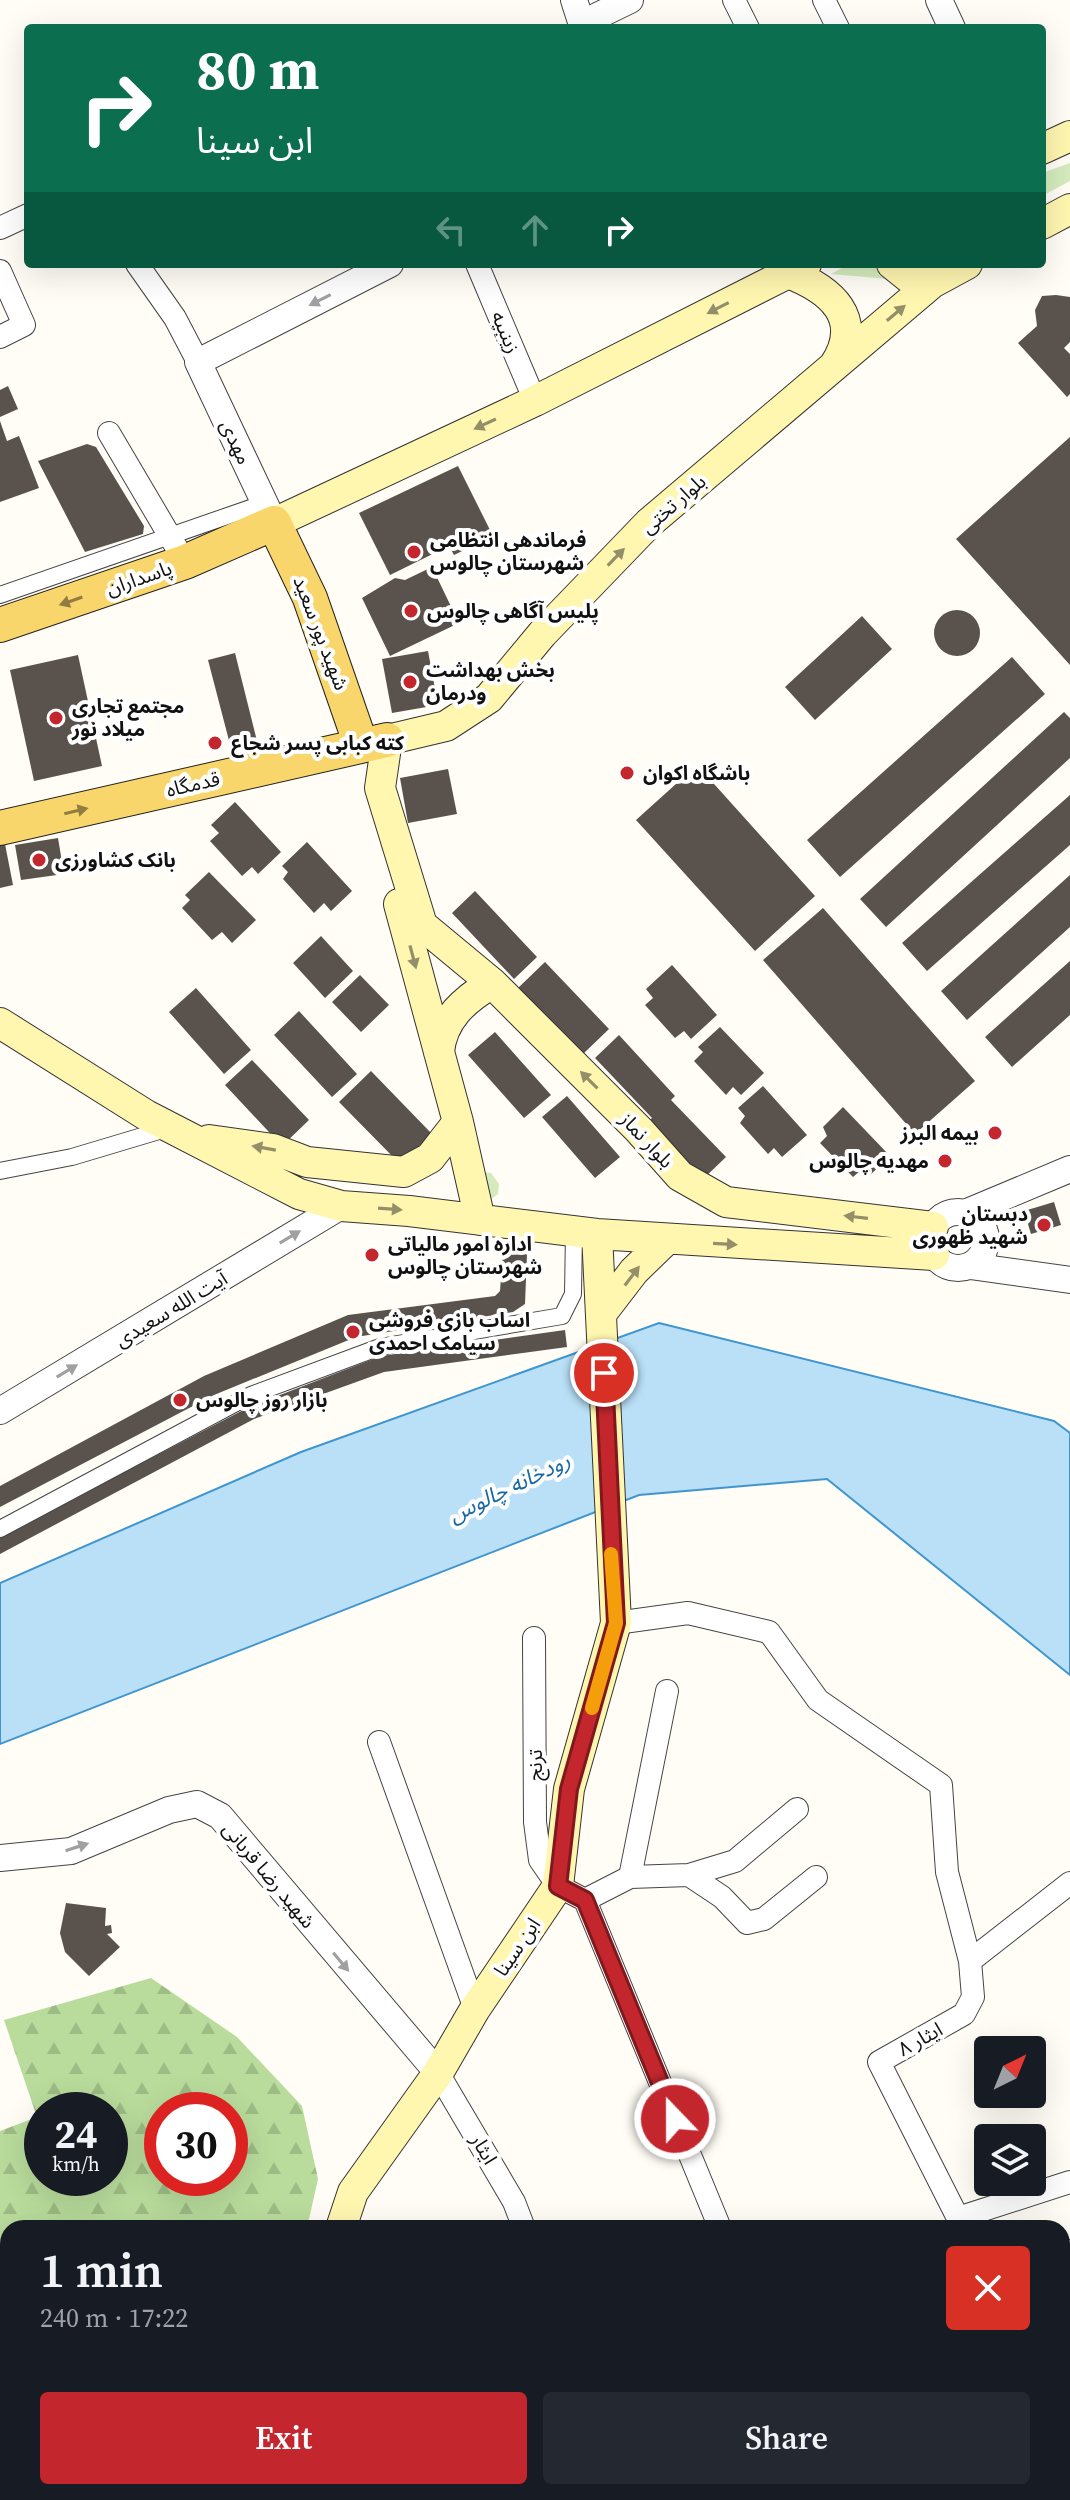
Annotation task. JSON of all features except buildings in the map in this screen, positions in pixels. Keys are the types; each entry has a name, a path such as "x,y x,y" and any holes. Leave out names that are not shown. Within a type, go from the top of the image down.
{"main road":[{"path":"1046,147 1070,136"},
{"path":"1046,222 1070,209"},
{"path":"897,268 912,280 932,283"},
{"name":"بلوار تختی","path":"374,743 446,726 489,698 542,634 649,523 932,283 960,268"},
{"path":"270,513 535,401 797,269 836,301 844,317 846,335 842,352 832,368"},
{"name":"پاسداران","path":"0,625 270,513"},
{"name":"شهید پور سعید","path":"270,513 374,743"},
{"path":"374,743 439,1052 480,1220"},
{"name":"قدمگاه","path":"0,828 374,743"},
{"name":"بلوار نماز","path":"374,743 380,788 422,925 492,983 639,1130 680,1176 726,1202 934,1241"},
{"path":"439,1052 444,1030 456,1010 492,983"},
{"path":"0,1023 179,1132 299,1194 341,1206 666,1240 934,1241"},
{"path":"179,1132 273,1149 307,1162 404,1172 430,1158 458,1122"},
{"path":"586,1233 601,1314"},
{"path":"601,1314 634,1271 666,1240"},
{"name":"ابن سینا","path":"344,2220 353,2192 438,2073 475,2009 558,1886 569,1789 616,1623 601,1314"}],"street":[{"path":"579,17 630,0"},
{"path":"734,0 746,24"},
{"path":"824,0 836,24"},
{"path":"0,228 24,217"},
{"path":"140,268 175,318 198,362 382,268"},
{"name":"زینبیه","path":"479,268 535,401"},
{"path":"0,271 24,325 0,337"},
{"name":"مهدی","path":"198,362 270,513"},
{"path":"0,595 178,550 109,433"},
{"path":"0,1171 179,1132"},
{"path":"1070,1169 965,1213 947,1214 934,1241 947,1266 970,1266 1070,1280"},
{"path":"970,1266 981,1258 986,1236 1018,1191"},
{"name":"آیت الله سعیدی","path":"0,1411 341,1206"},
{"path":"965,1213 981,1223 986,1236 1002,1257 1029,1274"},
{"path":"0,1529 251,1395 380,1347 562,1316 573,1294 586,1233"},
{"path":"616,1623 688,1613 769,1632 818,1700 941,1785 947,1872 970,1961 1070,1883"},
{"name":"ترنج","path":"534,1638 535,1822 540,1860 558,1886"},
{"path":"630,1877 667,1691"},
{"path":"379,1742 475,2009"},
{"name":"شهید رضا قربانی","path":"0,1858 71,1851 169,1810 197,1804 220,1816 438,2073"},
{"path":"585,1900 630,1877 689,1875 735,1861 797,1809"},
{"path":"689,1875 722,1897 747,1923 764,1919 816,1877"},
{"path":"558,1886 585,1900 717,2220"},
{"name":"ایثار ۸","path":"958,2220 879,2062 964,2014 973,1997 970,1961"},
{"name":"ایثار","path":"438,2073 514,2202 521,2220"},
{"path":"968,2220 1070,2182"}],"green space":[{"path":"1070,163 1070,181 1046,194 1046,172"},
{"path":"842,268 878,268 888,279 831,274"},
{"path":"481,1172 491,1173 499,1184 498,1194 490,1200"},
{"path":"151,1978 237,2037 302,2106 318,2179 309,2220 0,2220 0,2131 24,2122 24,2196 128,2196 128,2092 28,2092 4,2020"}],"water":[{"name":"رودخانه چالوس","path":"659,1323 1054,1421 1070,1433 1070,1675 827,1479 639,1495 0,1744 0,1583 301,1452"}],"slow traffic":[{"path":"592,1708 616,1623 611,1554"}],"place":[{"name":"فرماندهی انتظامی شهرستان چالوس","path":"414,552"},
{"name":"پلیس آگاهی چالوس","path":"411,611"},
{"name":"بخش بهداشت ودرمان","path":"410,682"},
{"name":"مجتمع تجاری میلاد نور","path":"56,718"},
{"name":"کته کبابی پسر شجاع","path":"215,743"},
{"name":"باشگاه اکوان","path":"627,773"},
{"name":"بانک کشاورزی","path":"39,860"},
{"name":"بیمه البرز","path":"995,1133"},
{"name":"مهدیه چالوس","path":"945,1161"},
{"name":"دبستان شهید ظهوری","path":"1044,1225"},
{"name":"اداره امور مالیاتی شهرستان چالوس","path":"372,1255"},
{"name":"اساب بازی فروشی سیامک احمدی","path":"353,1332"},
{"name":"بازار روز چالوس","path":"180,1400"}],"route":[{"path":"604,1373 616,1623 569,1789 558,1886 585,1900 675,2119"}]}
